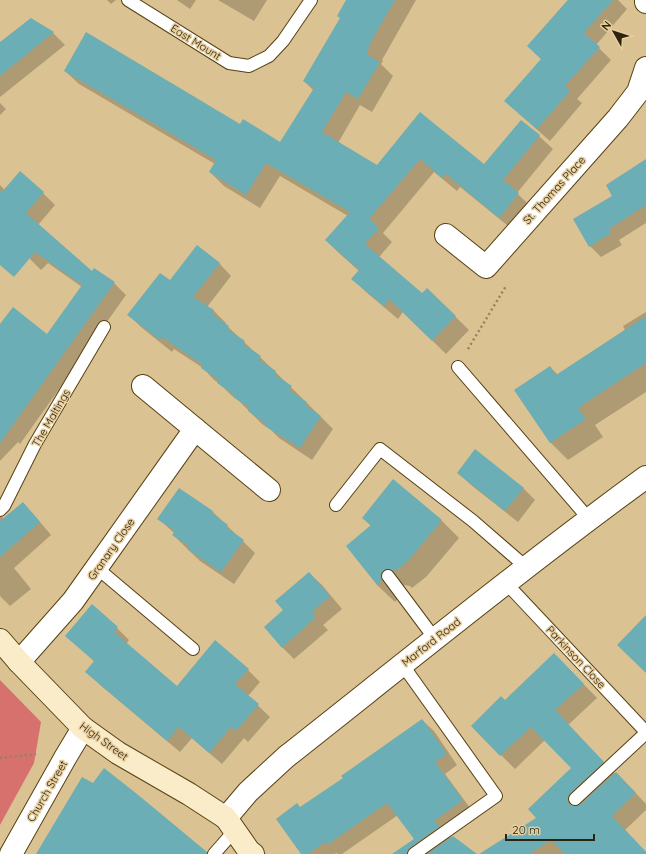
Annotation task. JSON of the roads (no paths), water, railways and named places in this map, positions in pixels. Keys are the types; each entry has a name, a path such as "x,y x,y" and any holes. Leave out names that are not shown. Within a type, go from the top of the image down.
{"main road":[{"name":"High Street","path":"0,640 19,662 83,728 118,753 189,794 230,824"},
{"path":"230,824 253,854"}],"street":[{"name":"St. Thomas Place","path":"446,235 486,267 618,118 638,92 646,68"},
{"path":"143,386 270,490"},
{"name":"Granary Close","path":"19,662 73,601 195,429"},
{"name":"Marford Road","path":"230,824 248,792 286,757 526,567 646,478"},
{"name":"Church Street","path":"11,854 83,728"}],"lane":[{"name":"East Mount","path":"128,0 229,63 249,66 269,56 283,41 311,0"},
{"name":"The Maltings","path":"0,510 4,506 35,444 104,327"},
{"path":"458,367 589,519"},
{"path":"336,504 380,449 473,521 526,567"},
{"path":"97,568 193,649"},
{"path":"388,576 435,639"},
{"name":"Parkinson Close","path":"506,583 646,732 575,799"},
{"path":"402,664 496,796 414,854"},
{"path":"214,854 230,824"}]}
